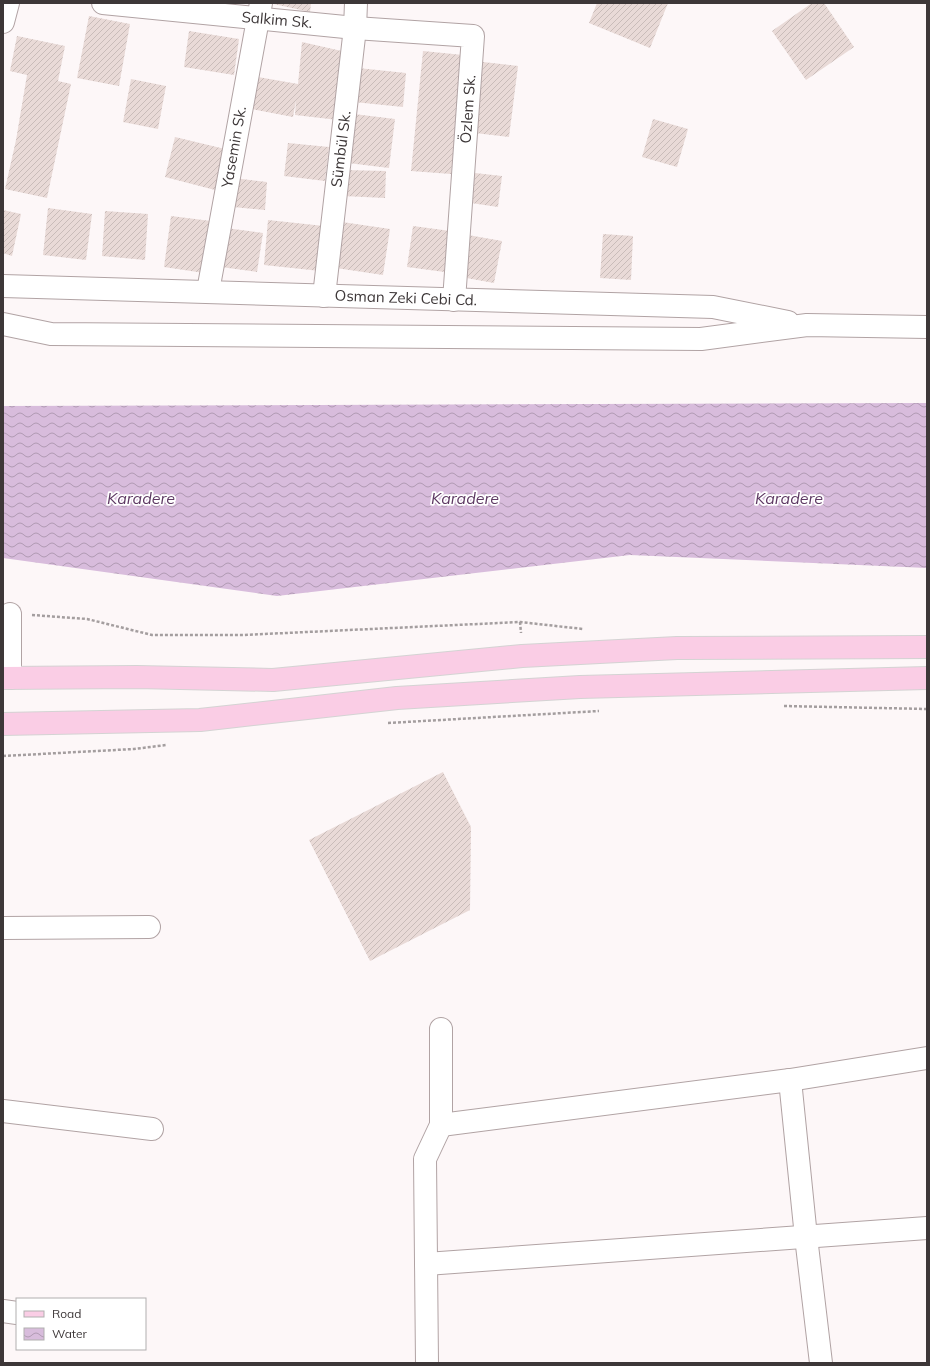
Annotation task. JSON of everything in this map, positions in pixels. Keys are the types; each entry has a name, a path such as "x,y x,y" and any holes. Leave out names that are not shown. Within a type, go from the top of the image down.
{"main road":[{"path":"6,678 137,677 273,680 522,656 670,648 927,647"},
{"path":"3,724 200,720 397,698 580,687 927,678"}],"street":[{"path":"3,22 8,3"},
{"name":"Salkim Sk.","path":"103,3 259,11 355,28"},
{"name":"Sümbül Sk.","path":"324,296 355,28 356,3"},
{"name":"Yasemin Sk.","path":"208,291 259,11"},
{"name":"Özlem Sk.","path":"355,28 473,36 454,300"},
{"name":"Osman Zeki Cebi Cd.","path":"3,286 208,291 713,308 807,325"},
{"name":"Osman Zeki Cebi Cd.","path":"3,324 51,334 701,339 807,325 927,327"},
{"path":"6,678 10,614"},
{"path":"3,928 149,927"},
{"path":"427,1363 425,1159 441,1125 441,1029"},
{"path":"441,1125 790,1080 927,1058"},
{"path":"790,1080 821,1363"},
{"path":"3,1111 152,1129"},
{"path":"426,1264 927,1228"},
{"path":"3,1312 16,1314"}],"path":[{"path":"10,614 87,619 152,635 243,635 520,622 588,629"},
{"path":"777,706 927,709"},
{"path":"384,724 603,711"},
{"path":"3,756 134,749 173,744"}],"water":[{"name":"Karadere","path":"927,403 927,568 630,555 277,596 3,558 3,406"}],"building":[{"path":"269,3 311,3 310,12"},
{"path":"597,3 668,3 650,48 589,23"},
{"path":"812,3 824,3 854,47 806,80 772,31"},
{"path":"89,16 130,24 119,86 77,78"},
{"path":"189,31 239,39 234,75 184,67"},
{"path":"17,36 65,46 58,81 71,84 47,198 5,189 16,140 27,75 10,71"},
{"path":"302,42 346,52 338,120 295,115 296,100 293,117 252,109 258,77 298,84"},
{"path":"423,51 463,55 451,174 411,171"},
{"path":"483,62 518,66 509,137 475,133"},
{"path":"358,68 406,73 403,107 354,102"},
{"path":"131,79 166,86 158,129 123,122"},
{"path":"354,114 395,119 389,168 348,163"},
{"path":"653,119 688,129 677,167 642,157"},
{"path":"175,137 225,149 215,190 165,177"},
{"path":"288,143 329,147 325,181 284,176"},
{"path":"344,170 386,171 385,198 343,196"},
{"path":"475,173 502,176 498,207 471,203"},
{"path":"226,177 267,182 265,210 223,206"},
{"path":"48,208 92,214 86,260 43,255"},
{"path":"3,210 21,214 12,256 3,253"},
{"path":"105,211 148,214 145,260 102,256"},
{"path":"171,216 211,221 204,273 164,267"},
{"path":"268,220 324,226 320,271 264,265"},
{"path":"342,222 390,229 383,275 336,268"},
{"path":"413,226 458,232 452,273 407,267"},
{"path":"226,228 263,233 257,272 221,267"},
{"path":"603,234 633,236 631,280 600,278"},
{"path":"468,235 502,241 494,283 461,277"},
{"path":"443,772 471,827 470,910 370,961 309,840"}]}
